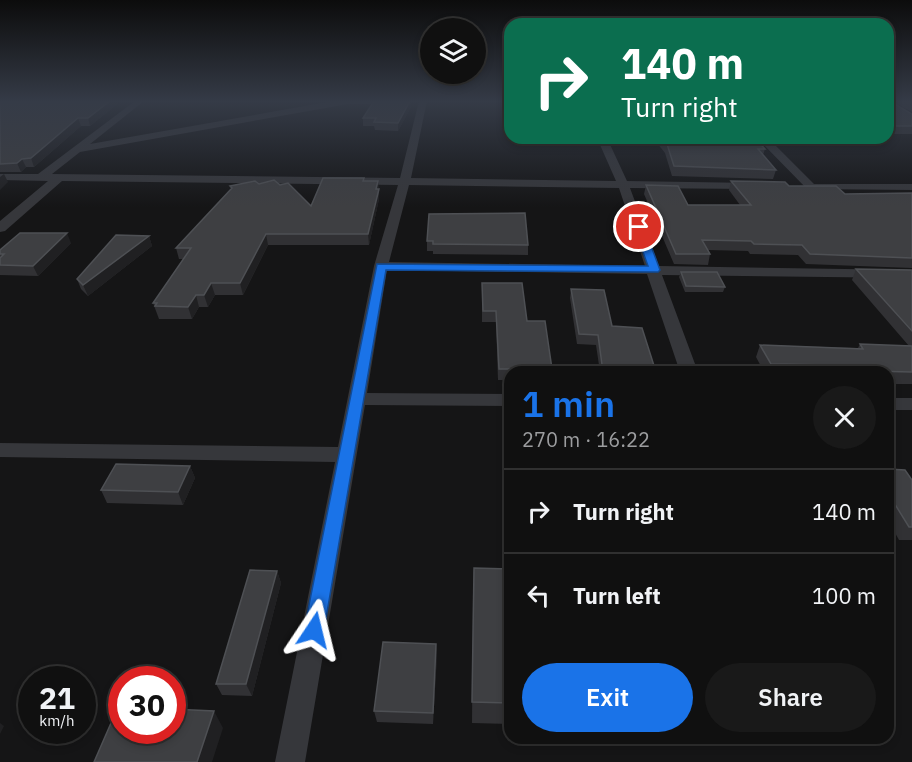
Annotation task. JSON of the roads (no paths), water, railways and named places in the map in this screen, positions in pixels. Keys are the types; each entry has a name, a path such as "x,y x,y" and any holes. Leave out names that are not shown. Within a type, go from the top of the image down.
{"street":[{"path":"41,177 96,137"},
{"path":"80,149 149,137"},
{"path":"290,762 381,266 415,137"},
{"path":"605,144 623,184 655,270 687,366"},
{"path":"768,144 811,187"},
{"path":"0,177 764,186"},
{"path":"0,228 60,177"},
{"path":"788,186 912,187"},
{"path":"381,266 912,274"},
{"path":"358,399 504,400"},
{"path":"894,404 912,404"},
{"path":"0,450 346,455"}]}
